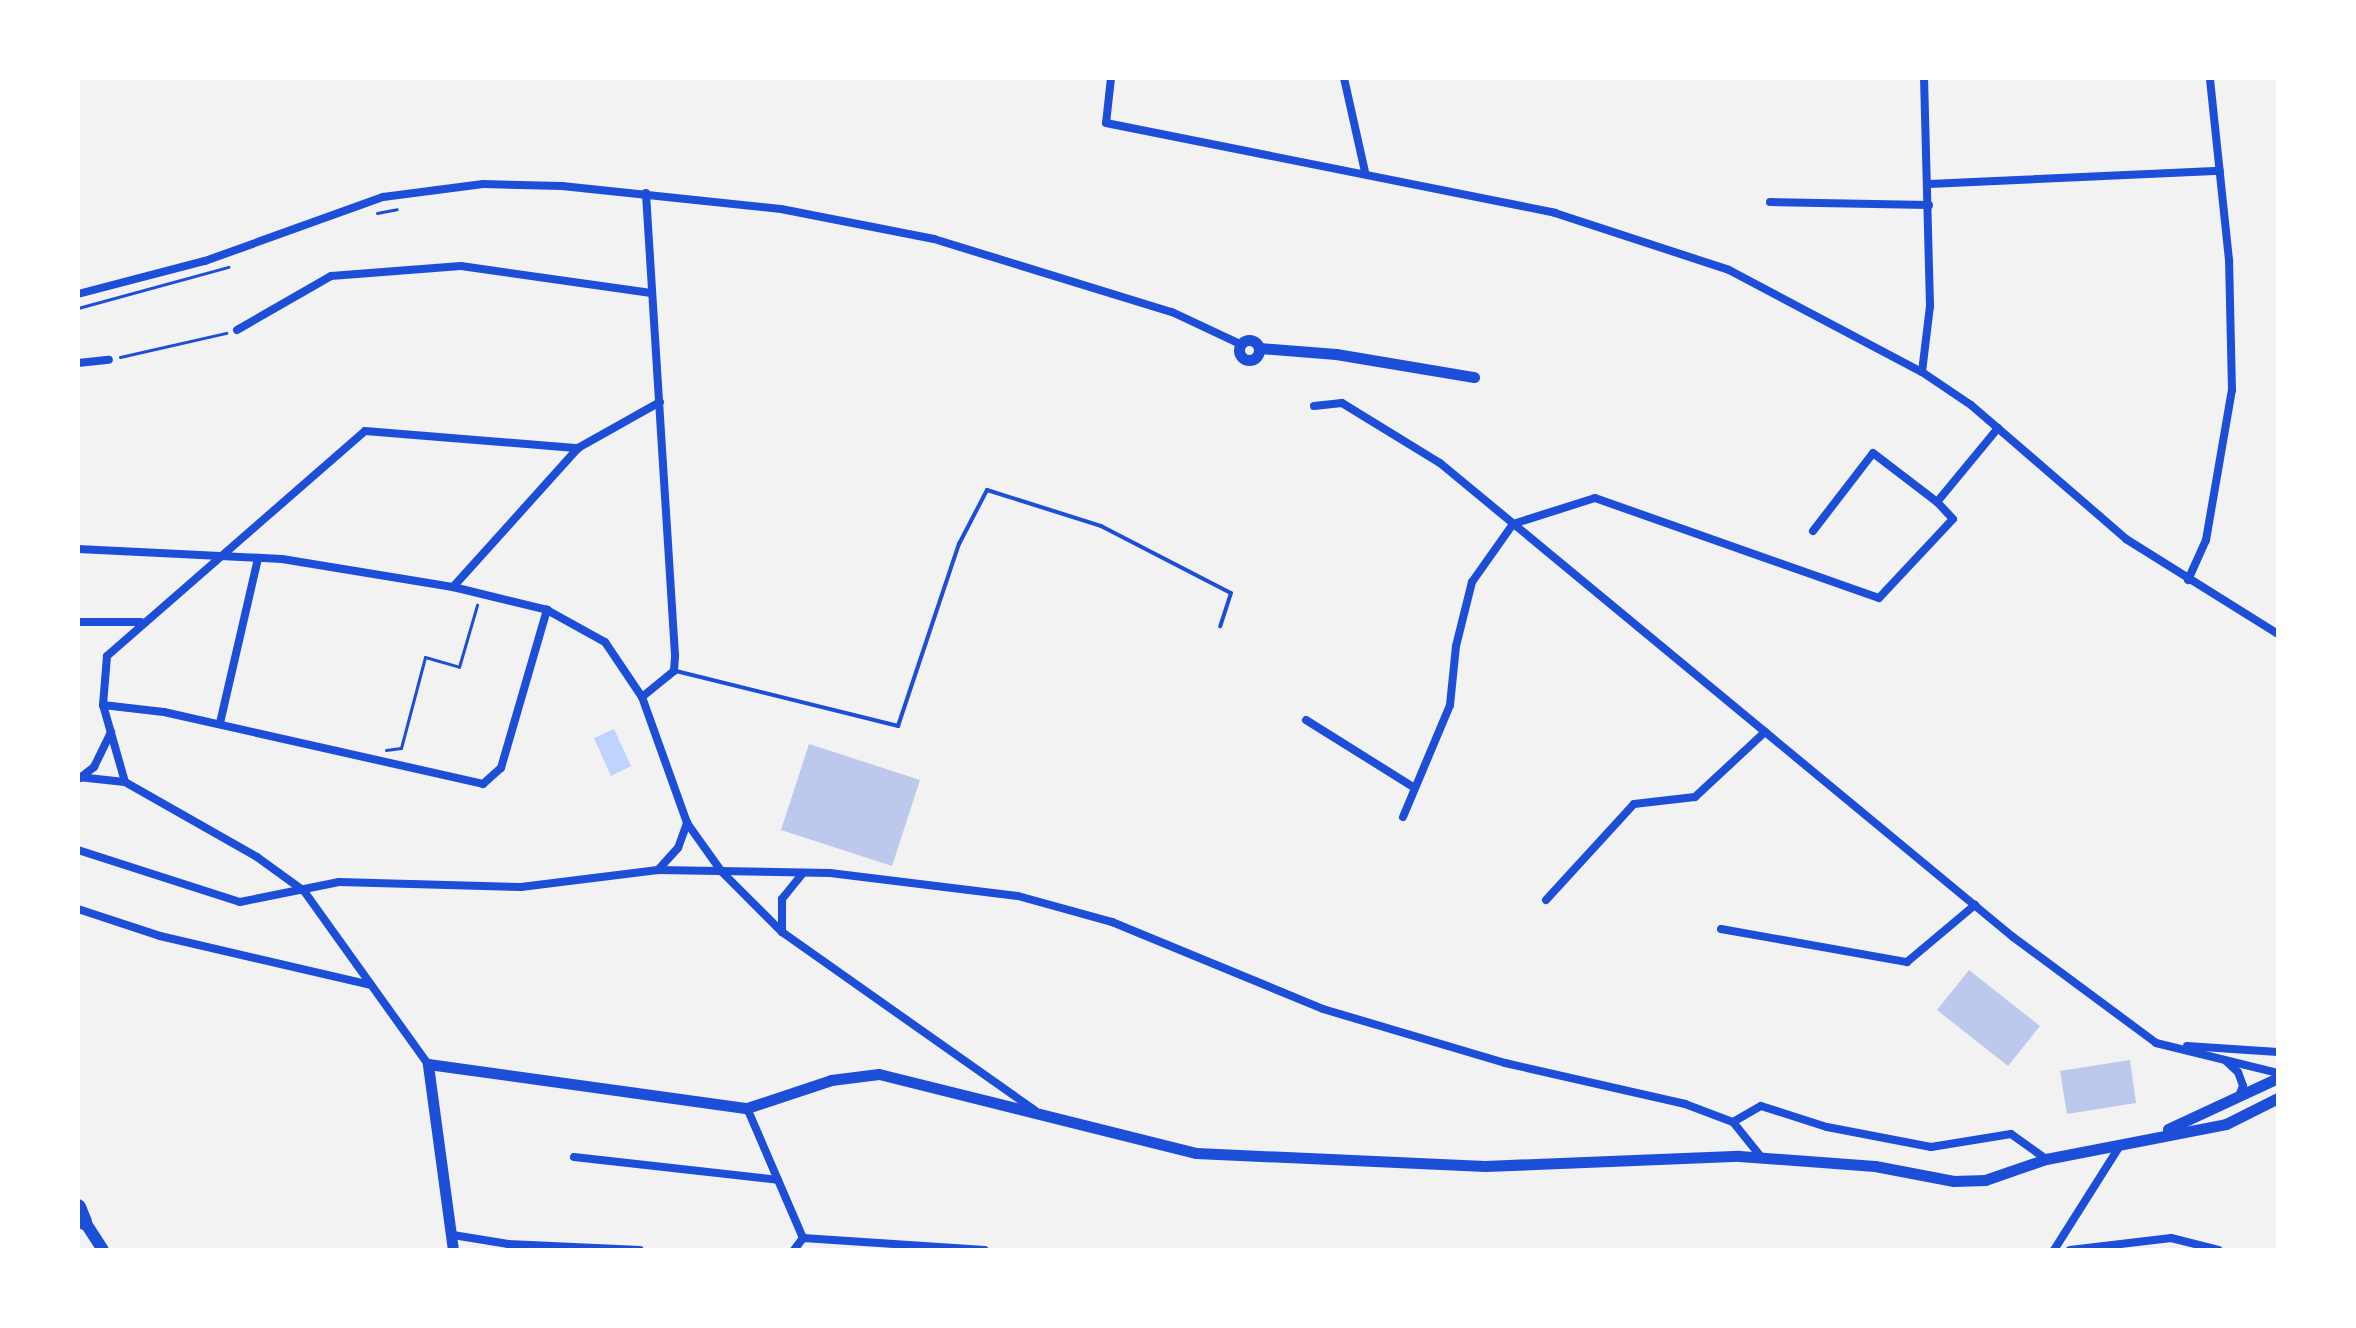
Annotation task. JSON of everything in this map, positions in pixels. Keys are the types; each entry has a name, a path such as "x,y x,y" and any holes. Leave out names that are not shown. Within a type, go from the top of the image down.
{"main road":[{"path":"80,1214 103,1250"}],"street":[{"path":"1111,78 1106,123 1365,172 1555,213 1666,246 1805,307 1922,372 1998,428 2126,539 2278,634"},
{"path":"1344,78 1365,172"},
{"path":"1922,372 1929,335 1929,184 1924,78"},
{"path":"2188,580 2206,540 2232,390 2229,260 2210,78"},
{"path":"1929,184 2220,171"},
{"path":"78,294 205,261 383,197 483,184 646,193 851,219 934,239 1172,312 1240,344 1239,354 1246,360 1255,358 1259,348 1336,354 1474,377"},
{"path":"642,697 674,671 646,193"},
{"path":"1770,202 1929,205"},
{"path":"237,330 331,276 461,266 651,293"},
{"path":"78,363 109,360"},
{"path":"453,587 578,448 660,402"},
{"path":"1314,406 1342,403 1440,463 1975,905 2156,1043 2278,1075"},
{"path":"1937,502 1998,428"},
{"path":"125,782 103,705 107,656 141,622 227,556 365,431 578,448"},
{"path":"1403,817 1450,705 1456,646 1472,582 1513,524 1595,498 1879,598 1953,519 1937,502 1873,453 1813,531"},
{"path":"78,549 258,558 453,587 547,610 605,642 642,697 687,823 722,872 782,932 1044,1118"},
{"path":"220,723 258,558"},
{"path":"103,705 220,723 360,753 483,784 501,768 547,610"},
{"path":"78,622 141,622"},
{"path":"1306,720 1415,788"},
{"path":"79,778 94,767 111,731"},
{"path":"1546,900 1634,804 1695,797 1765,732"},
{"path":"79,778 125,782 257,857 304,891 428,1064 453,1250"},
{"path":"658,870 678,848 687,823"},
{"path":"78,850 240,902 339,882 521,887 658,870 803,873 946,884 1018,896 1112,922 1323,1009 1505,1063 1685,1104 1733,1122 1761,1157"},
{"path":"782,932 782,899 803,873"},
{"path":"1721,929 1907,962 1975,905"},
{"path":"78,909 160,936 371,985"},
{"path":"2156,1043 2278,1052"},
{"path":"2225,1060 2243,1086 2238,1099"},
{"path":"428,1064 747,1108 831,1080 879,1074 1044,1118 1196,1153 1355,1164 1561,1165 1761,1157 1875,1166 1954,1181 1985,1180 2046,1159 2226,1124 2278,1098"},
{"path":"2141,1139 2238,1099 2278,1075"},
{"path":"1733,1122 1761,1106 1827,1127 1931,1147 2011,1134 2046,1159"},
{"path":"747,1108 803,1238"},
{"path":"2054,1250 2121,1144"},
{"path":"574,1157 778,1180"},
{"path":"453,1235 508,1244 640,1250"},
{"path":"794,1250 803,1238"},
{"path":"803,1238 985,1250"},
{"path":"2070,1250 2171,1238 2219,1250"}],"lane":[{"path":"674,671 898,726 959,544 987,490 1101,526 1231,593 1220,626"}],"path":[{"path":"109,360 237,330"},
{"path":"360,753 401,748 425,657 459,667 480,594"}],"water":[{"path":"614,729 631,766 611,776 594,738"}],"building":[{"path":"809,744 920,780 892,866 781,830"},
{"path":"1969,970 2040,1026 2008,1066 1937,1010"},
{"path":"2130,1060 2136,1103 2067,1114 2060,1071"}]}
